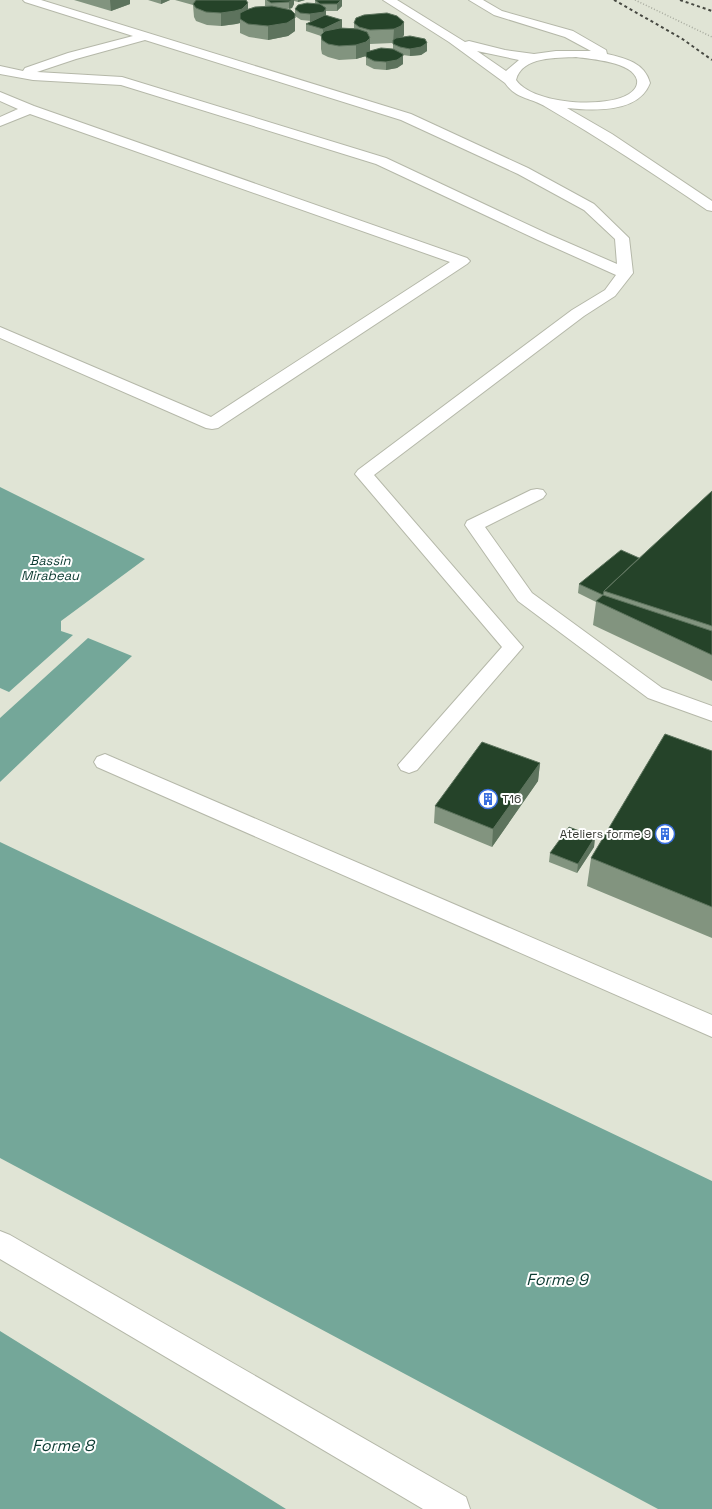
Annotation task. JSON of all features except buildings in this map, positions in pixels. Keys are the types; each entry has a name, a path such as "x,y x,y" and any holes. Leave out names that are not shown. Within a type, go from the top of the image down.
{"lane":[{"path":"29,0 406,117 523,171 589,207 622,238 625,273 610,294 578,313 364,474 513,647 409,765"},
{"path":"389,0 453,39 510,80 516,89 529,96 609,126 712,207"},
{"path":"475,0 498,13 569,34 615,60 631,66 641,74 644,83 641,91 629,99 612,104 568,106 547,102"},
{"path":"562,54 569,34"},
{"path":"0,84 22,74 72,56 146,36"},
{"path":"453,39 488,50 534,58"},
{"path":"510,80 512,72 520,64 534,58 562,54 580,54 615,60"},
{"path":"0,70 22,74 122,81 381,161 536,234 625,273"},
{"path":"0,96 29,109 462,261 212,424 0,332"},
{"path":"609,126 612,104"},
{"path":"0,122 29,109"},
{"path":"537,494 474,525 525,597 656,693 712,714"},
{"path":"105,762 712,1026"},
{"path":"0,1244 454,1509"}],"path":[{"path":"635,0 712,37"}],"water":[{"name":"Bassin Mirabeau","path":"0,487 145,559 61,621 61,631 73,635 9,692 0,688"},
{"path":"88,638 132,656 0,782 0,718"},
{"name":"Forme 9","path":"0,842 712,1181 712,1509 658,1509 0,1158"},
{"name":"Forme 8","path":"0,1331 286,1509 0,1509"}],"railway":[{"path":"614,0 681,38 712,60"},
{"path":"680,0 712,11"}],"place":[{"name":"T16","path":"488,799"},
{"name":"Ateliers forme 9","path":"665,834"}]}
